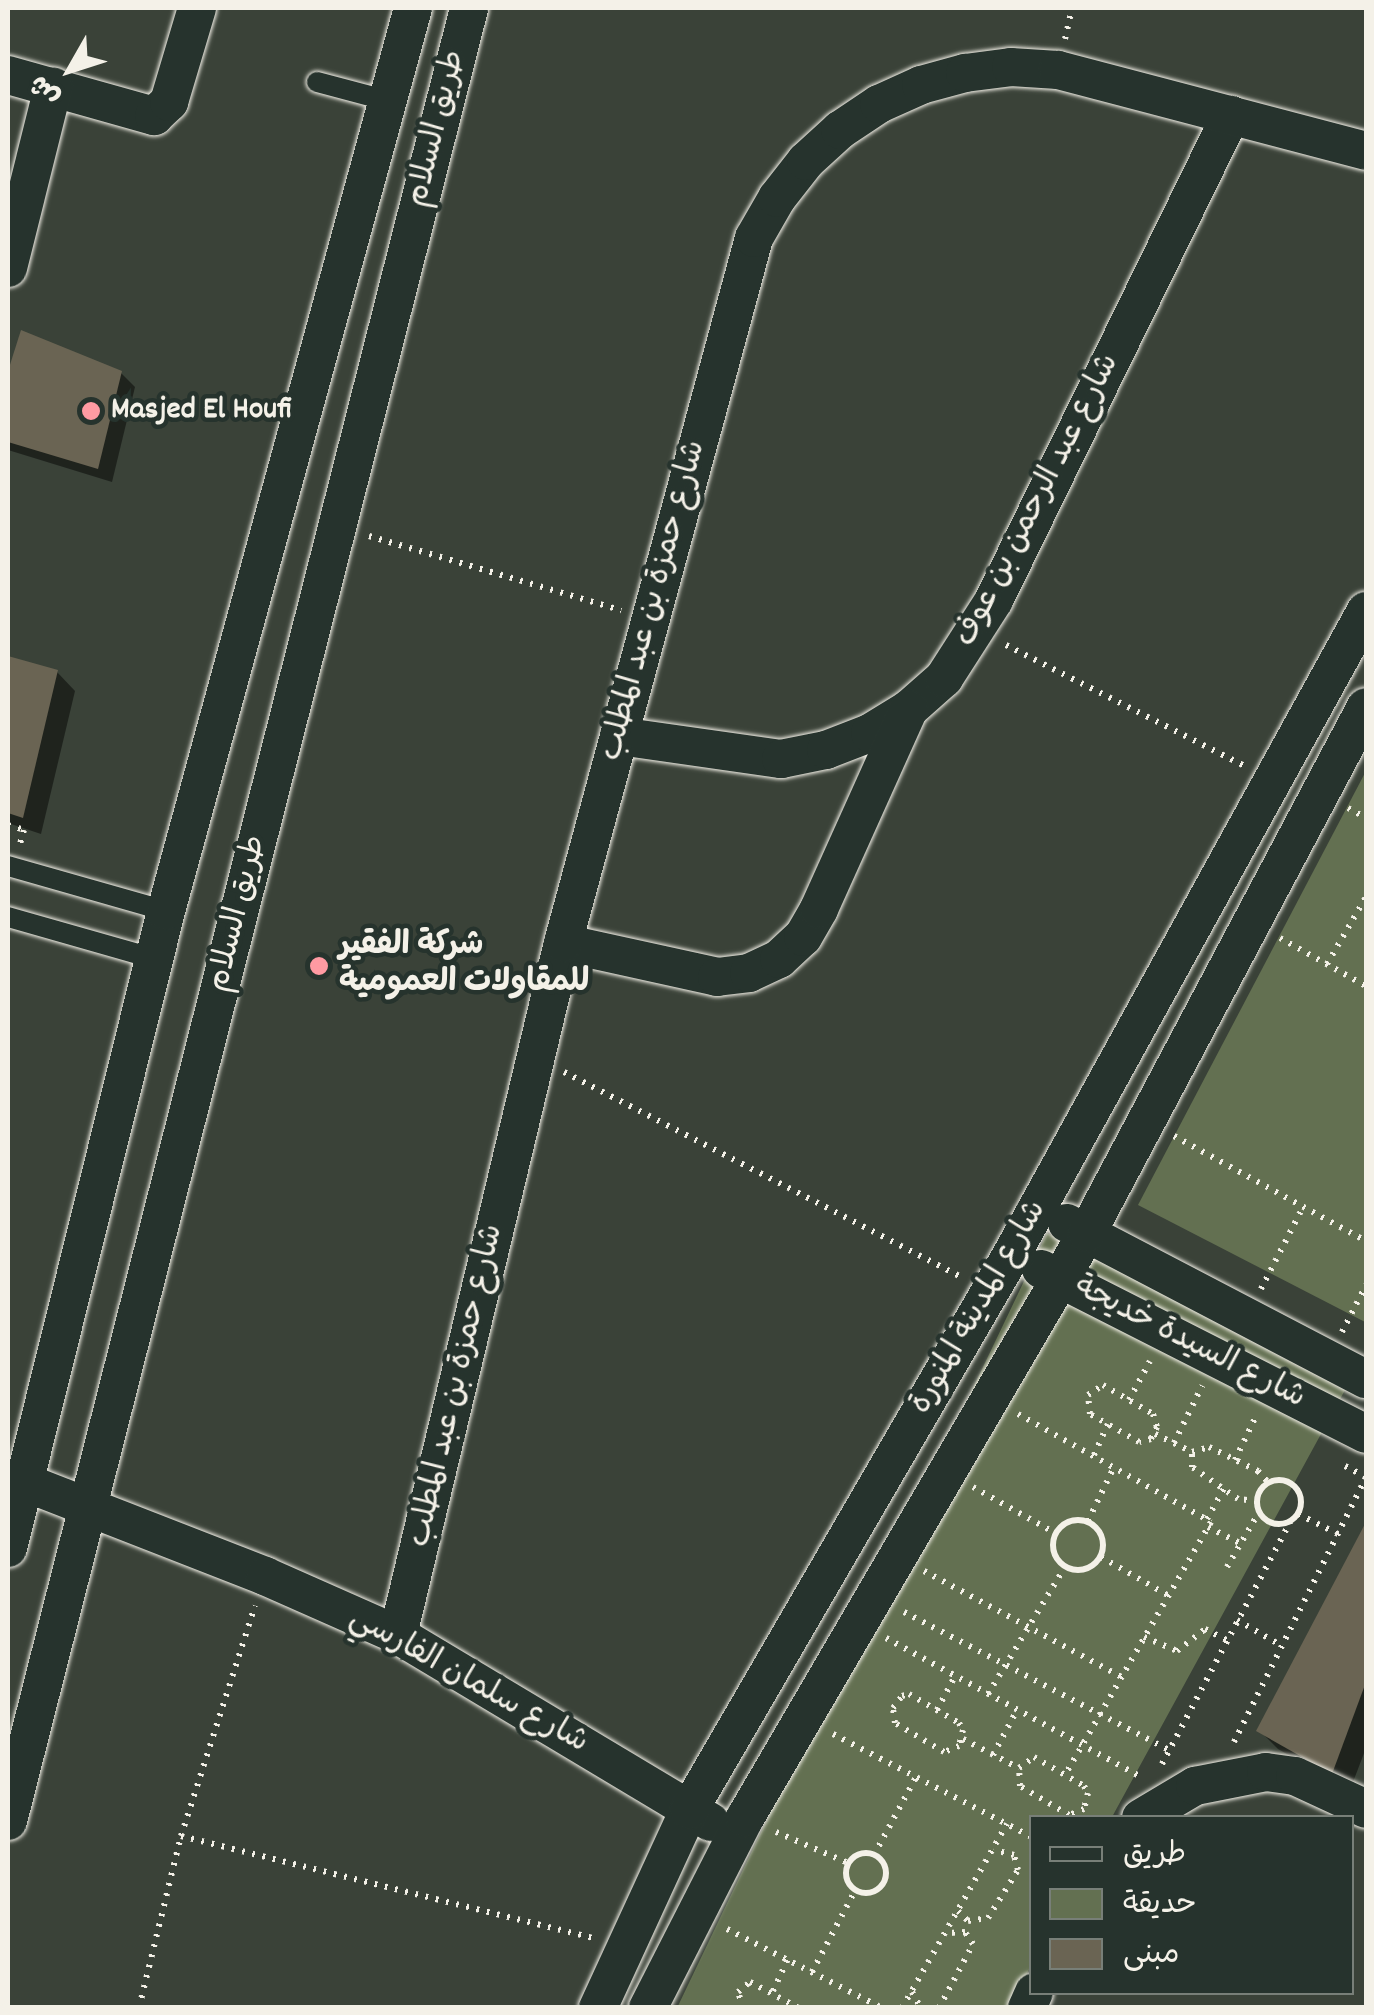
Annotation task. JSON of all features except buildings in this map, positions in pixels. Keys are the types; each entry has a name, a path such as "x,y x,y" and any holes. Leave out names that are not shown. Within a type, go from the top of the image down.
{"street":[{"path":"8,75 140,115 160,113 168,102 197,8"},
{"name":"طريق السلام","path":"8,1548 166,911 413,8"},
{"name":"طريق السلام","path":"8,1820 469,8"},
{"name":"شارع حمزة بن عبد المطلب","path":"398,1636 563,943 754,238 806,161 840,130 879,104 921,85 965,73 1012,68 1058,70 1366,151"},
{"path":"8,268 54,87"},
{"name":"شارع عبد الرحمن بن عوف","path":"618,736 781,759 855,739 909,709 944,678 976,630 1231,115"},
{"name":"شارع المدينة المنورة","path":"598,2008 689,1810 1012,1254 1366,611"},
{"name":"شارع المدينة المنورة","path":"648,2008 740,1827 1062,1278 1366,706"},
{"path":"563,943 717,976 749,973 779,959 803,937 819,909 909,709"},
{"name":"شارع السيدة خديجة","path":"1038,1207 1366,1379"},
{"name":"شارع السيدة خديجة","path":"1012,1254 1366,1434"},
{"name":"شارع سلمان الفارسي","path":"24,1482 265,1576 398,1636 689,1810 740,1827"},
{"path":"1156,1798 1216,1779 1266,1772 1295,1776 1366,1809"}],"lane":[{"path":"318,82 389,102"},
{"path":"8,866 166,911"},
{"path":"8,917 154,959"}],"path":[{"path":"338,527 650,618"},
{"path":"976,630 1272,781"},
{"path":"1327,964 1366,897"},
{"path":"1252,922 1366,986"},
{"path":"536,1058 990,1292"},
{"path":"1146,1120 1366,1240"},
{"path":"1246,1317 1304,1207"},
{"path":"1328,1359 1366,1284"},
{"path":"1174,1443 1216,1357"},
{"path":"1104,1385 1153,1414 1155,1434 1138,1442 1090,1414 1086,1402 1092,1390 1104,1385"},
{"path":"1235,1460 1272,1385"},
{"path":"991,1398 1240,1544"},
{"path":"1094,1456 1108,1424"},
{"path":"1155,1434 1192,1452"},
{"path":"867,1610 956,1676 1082,1745 1156,1798 1169,1750 1290,1522 1298,1514 1301,1498 1292,1484 1268,1482 1204,1446 1192,1452"},
{"path":"1192,1452 1192,1466 1243,1502 1256,1501"},
{"path":"1088,1521 1114,1467"},
{"path":"948,1473 1055,1533"},
{"path":"1216,1779 1366,1477"},
{"path":"1256,1501 1268,1482"},
{"path":"1065,1775 1168,1596 1224,1488"},
{"path":"1256,1501 1272,1524 1290,1522"},
{"path":"1228,1567 1260,1512"},
{"path":"1298,1514 1338,1534"},
{"path":"1088,1521 1102,1536 1101,1557 1085,1570 1065,1567 1054,1552 1055,1533 1064,1523 1088,1521"},
{"path":"898,1557 1122,1676"},
{"path":"1101,1557 1168,1596"},
{"path":"988,1694 1065,1567"},
{"path":"139,2008 181,1836 265,1576"},
{"path":"867,1610 1006,1665 1169,1750"},
{"path":"1238,1620 1282,1646"},
{"path":"1144,1637 1169,1651 1185,1648 1196,1633 1205,1629 1228,1640"},
{"path":"937,1710 956,1676"},
{"path":"909,1694 959,1723 962,1738 952,1750 944,1752 901,1728 892,1716 896,1701 909,1694"},
{"path":"993,1754 1017,1710"},
{"path":"804,1718 1029,1835"},
{"path":"962,1738 1019,1768"},
{"path":"1034,1757 1065,1775 1088,1794 1084,1809 1069,1815 1020,1786 1019,1768 1034,1757"},
{"path":"874,1855 916,1777"},
{"path":"902,2008 1006,1824"},
{"path":"740,1827 848,1863"},
{"path":"181,1836 627,1947"},
{"path":"958,1912 968,1921 988,1918 1018,1870 1014,1855 999,1849 992,1851"},
{"path":"862,1853 874,1855 884,1864 884,1882 870,1892 856,1889 848,1880 848,1863 862,1853"},
{"path":"812,1972 856,1889"},
{"path":"694,1912 882,2008"},
{"path":"940,2008 972,1944 965,1932 945,1936"},
{"path":"773,1991 788,1959"},
{"path":"744,2008 737,1998 744,1983 755,1982 799,2008"},
{"path":"912,1991 921,2008"}],"green space":[{"path":"1366,771 1366,1318 1365,1322 1138,1205"},
{"path":"1047,1233 1345,1390 1113,1815 1029,1815 1029,1970 1009,2007 677,2008"}],"place":[{"name":"Masjed El Houfi","path":"91,411"},
{"name":"شركة الفقير للمقاولات العمومية","path":"319,966"}]}
